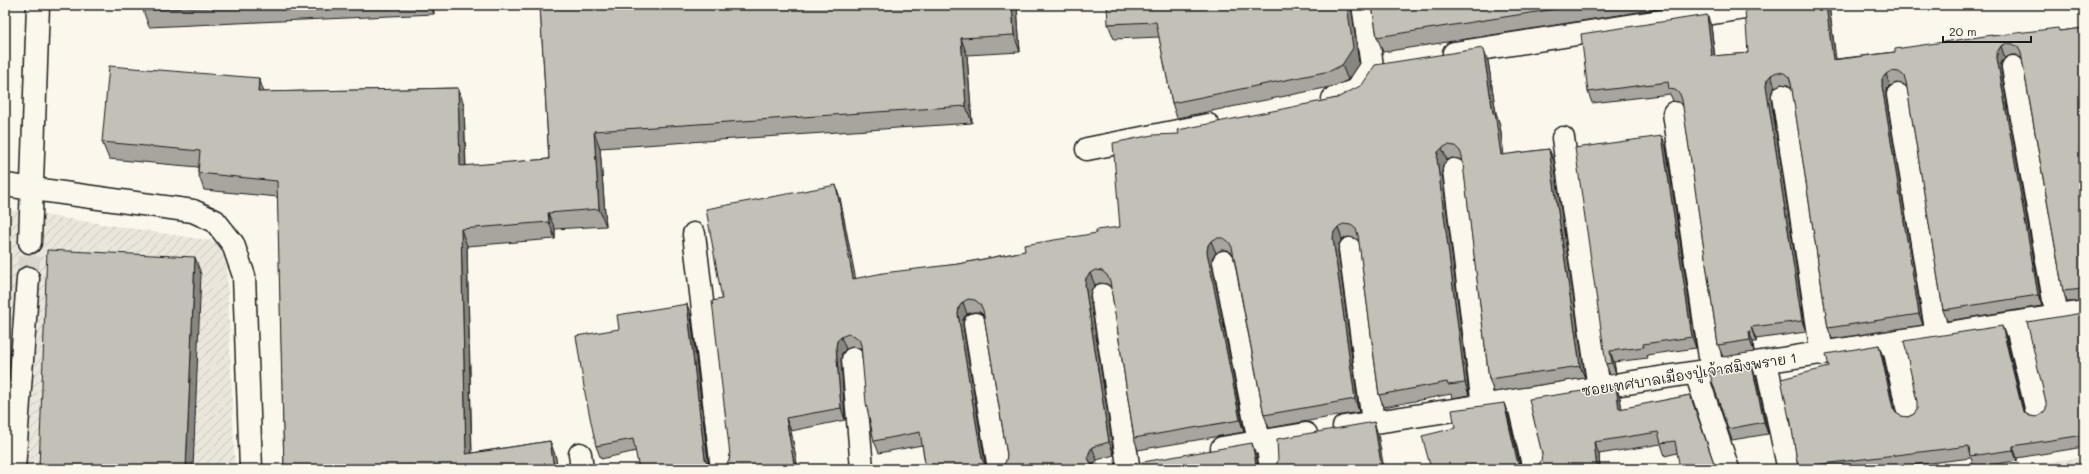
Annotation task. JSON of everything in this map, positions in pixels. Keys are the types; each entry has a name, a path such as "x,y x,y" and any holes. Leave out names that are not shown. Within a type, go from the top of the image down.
{"street":[{"path":"30,242 33,189 38,5"},
{"path":"1316,103 1339,98 1356,90 1372,66 1363,5"},
{"path":"1433,56 1647,14 1765,5"},
{"path":"1372,66 1395,62"},
{"path":"2013,67 2057,317"},
{"path":"1898,95 1938,335"},
{"path":"1783,96 1822,354"},
{"path":"1674,113 1704,372 1728,469"},
{"path":"1087,149 1231,121"},
{"path":"1563,138 1600,389"},
{"path":"1454,170 1483,406"},
{"path":"5,185 193,211 215,221 232,244 244,276 251,469"},
{"path":"694,234 722,469"},
{"path":"1350,249 1373,422"},
{"path":"1224,262 1263,441 1271,469"},
{"path":"14,469 28,278"},
{"path":"1102,295 1139,465 1105,469"},
{"name":"ซอยเทศบาลเมืองปู่เจ้าสมิงพราย 1","path":"1206,451 1373,422 1600,389 2084,312"},
{"path":"2016,323 2038,416"},
{"path":"975,324 999,469"},
{"path":"1893,343 1909,416"},
{"path":"853,359 862,469"},
{"path":"1766,362 1787,461"},
{"path":"1518,401 1534,469"}],"shaded area":[{"path":"5,209 226,243 235,469 5,469"},
{"path":"2084,457 2084,469 1994,469"}],"building":[{"path":"142,5 252,5 143,10"},
{"path":"540,5 1012,5 1014,35 961,38 966,106 594,131 599,209 548,213 549,222 461,229 466,454 550,441 554,469 284,469 277,181 198,173 200,151 102,142 109,66 259,78 258,92 458,88 460,166 549,159"},
{"path":"1107,5 1347,5 1353,48 1342,65 1330,71 1172,103 1156,22 1108,24"},
{"path":"1372,5 1581,5 1377,37"},
{"path":"1762,5 1826,5 1833,60 1895,52 1895,49 1992,35 2058,28 2059,31 2084,28 2084,289 2063,291 2021,53 2018,47 2007,43 2001,46 1997,52 1997,58 2038,295 1943,310 1906,82 1904,76 1899,72 1891,71 1882,79 1882,86 1919,314 1828,328 1791,83 1789,77 1784,73 1777,72 1771,75 1767,80 1766,86 1802,321 1751,327 1752,330 1749,331 1750,340 1718,345 1680,94 1675,90 1669,89 1668,82 1588,92 1581,34 1707,15 1712,56 1748,53 1745,9"},
{"path":"1483,48 1501,155 1549,149 1580,366 1489,379 1462,156 1460,151 1455,146 1448,145 1438,152 1437,159 1465,383 1448,385 1447,382 1379,395 1358,235 1356,229 1351,225 1343,224 1334,232 1333,238 1355,399 1264,415 1232,247 1224,238 1217,238 1211,241 1208,245 1207,252 1240,420 1134,438 1110,281 1107,275 1102,271 1095,270 1086,278 1085,285 1109,442 1092,447 1088,458 1091,464 1096,468 1103,469 926,469 920,432 874,441 866,403 861,345 859,339 848,334 841,337 837,341 836,347 841,408 786,418 794,464 769,469 719,469 725,466 729,461 730,455 712,301 722,299 706,209 836,185 853,279 883,273 958,264 1025,251 1024,245 1097,233 1096,230 1120,227 1113,143 1152,135 1179,134 1178,130 1337,98 1362,85 1375,65","holes":["968,299 975,300 980,304 983,310 1007,455 1003,466 996,469 985,465 982,459 958,314 959,307"]},
{"path":"1662,136 1692,337 1643,344 1644,347 1610,351 1612,363 1606,364 1575,148"},
{"path":"47,250 195,257 186,469 39,469"},
{"path":"687,304 705,459 713,468 719,469 639,469 633,439 596,446 585,393 576,336 619,329 617,315"},
{"path":"2084,312 2084,435 2013,446 2013,450 1970,456 1969,446 1798,467 1790,417 1789,418 1781,379 1829,367 1826,354 1879,345 1893,408 1896,413 1901,416 1908,417 1914,414 1917,409 1917,402 1904,341 2002,326 2022,408 2025,413 2030,416 2037,417 2046,409 2046,402 2027,322"},
{"path":"1752,366 1764,422 1728,429 1709,372"},
{"path":"1616,386 1619,409 1690,395 1716,469 1680,469 1675,441 1661,443 1658,432 1594,442 1597,469 1532,469 1541,461 1542,454 1529,399"},
{"path":"1504,403 1517,460 1520,465 1532,469 1431,469 1422,436 1455,428 1452,410"},
{"path":"1374,422 1382,469 1269,469 1275,466 1278,461 1277,439"},
{"path":"1252,443 1256,464 1262,468 1269,469 1103,469"}],"tunnel":[{"path":"28,278 30,242"}]}
